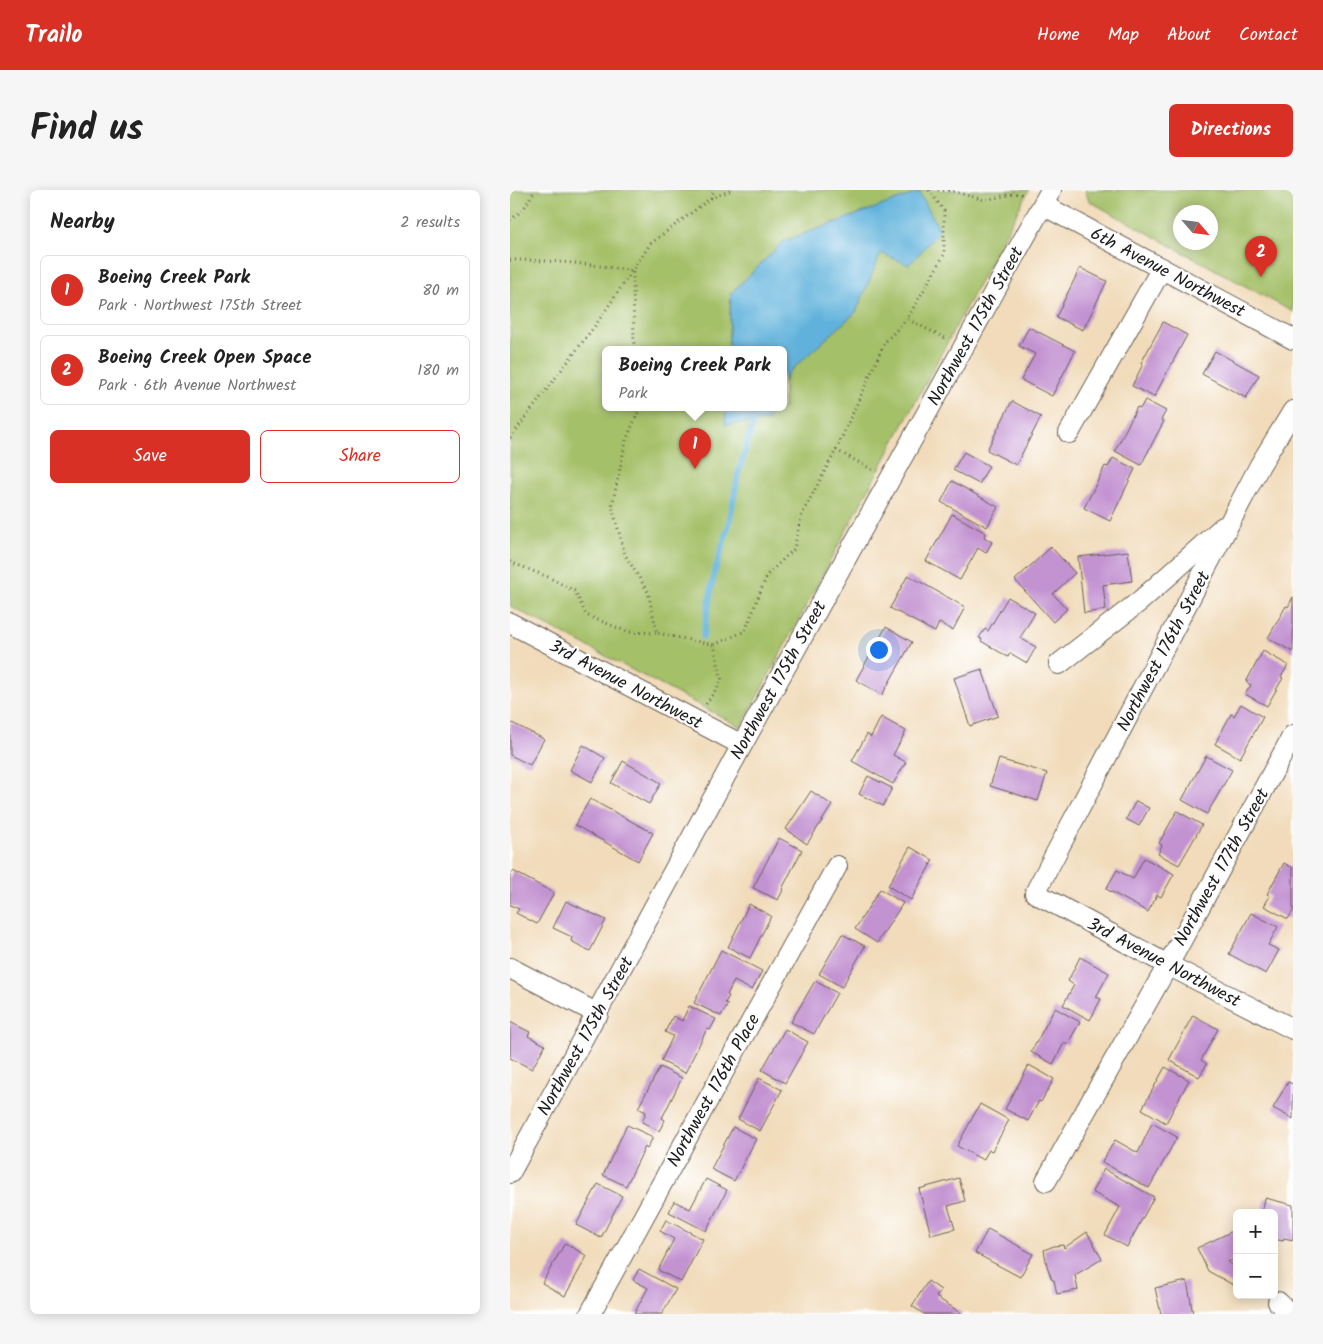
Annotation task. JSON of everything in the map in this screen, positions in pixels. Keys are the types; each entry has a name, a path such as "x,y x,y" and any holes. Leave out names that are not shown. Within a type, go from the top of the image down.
{"street":[{"name":"6th Avenue Northwest","path":"1047,197 1162,268 1293,339"},
{"name":"Northwest 175th Street","path":"510,1173 598,1014 742,745 1047,197"},
{"path":"1069,433 1162,268"},
{"name":"Northwest 176th Street","path":"1035,893 1260,466 1293,411"},
{"path":"1059,664 1140,601 1232,519"},
{"name":"3rd Avenue Northwest","path":"510,623 742,745"},
{"name":"Northwest 177th Street","path":"1046,1181 1168,965 1293,735"},
{"name":"Northwest 176th Place","path":"590,1314 837,866"},
{"name":"3rd Avenue Northwest","path":"1035,893 1168,965 1293,1029"},
{"path":"510,968 598,1014"}],"path":[{"path":"510,220 523,210 535,190"},
{"path":"711,198 714,190"},
{"path":"510,438 597,323 651,243 711,198 732,190"},
{"path":"510,562 548,577 575,591 586,615 628,632 657,633 714,645 745,631 767,575 794,549 802,514 836,450 885,342 908,319 944,255 944,211 929,190"},
{"path":"938,190 952,191 984,200 1019,193 1047,197"},
{"path":"510,260 546,260 632,271"},
{"path":"632,271 634,346"},
{"path":"908,319 963,348"},
{"path":"639,411 626,440 612,506 625,556 648,592 657,633"},
{"path":"836,450 890,479"},
{"path":"694,720 722,681 714,645"}],"green space":[{"path":"510,190 1029,190 741,727 510,606"},
{"path":"1085,190 1293,190 1293,312 1179,250 1218,250 1218,205 1173,205 1173,247 1089,201"}],"water":[{"path":"919,192 940,230 909,265 881,253 856,312 787,375 787,346 728,346 731,293 784,241"},
{"path":"726,411 772,411 767,421 725,425"}],"building":[{"path":"1080,268 1107,281 1083,330 1056,317"},
{"path":"1163,322 1187,335 1154,397 1132,386 1143,364 1141,363"},
{"path":"1029,327 1075,351 1052,396 1021,380 1035,354 1019,346"},
{"path":"1215,351 1259,375 1246,398 1202,374"},
{"path":"1145,400 1166,411 1161,420 1164,421 1141,465 1115,451 1137,407 1140,409"},
{"path":"1012,401 1041,417 1016,465 987,450"},
{"path":"964,452 989,466 979,484 953,470"},
{"path":"1113,458 1135,469 1110,521 1084,508 1105,466 1108,467"},
{"path":"952,481 998,507 987,527 941,502"},
{"path":"952,514 986,533 984,537 992,542 986,553 978,548 960,580 926,561"},
{"path":"1051,547 1075,573 1053,594 1067,609 1053,622 1015,580"},
{"path":"1128,551 1132,581 1103,585 1106,610 1084,613 1078,557"},
{"path":"908,575 965,607 953,630 939,623 935,632 890,608"},
{"path":"1008,597 1035,613 1020,638 1036,647 1027,663 1010,653 1008,657 979,638 985,629 988,631"},
{"path":"1293,597 1293,652 1268,638"},
{"path":"886,627 912,642 882,695 856,680"},
{"path":"1263,651 1288,665 1267,706 1245,694 1251,685 1246,682"},
{"path":"982,669 998,716 970,726 954,678"},
{"path":"1241,704 1263,717 1240,758 1215,744 1231,714 1234,716"},
{"path":"881,717 906,731 893,755 906,762 893,784 852,761 867,734 871,737"},
{"path":"510,722 544,739 530,765 510,755"},
{"path":"583,745 605,758 592,782 570,770"},
{"path":"1206,756 1232,770 1207,814 1182,800"},
{"path":"999,759 1047,773 1038,801 990,786"},
{"path":"623,761 661,783 649,804 611,783"},
{"path":"868,776 892,788 883,806 859,794"},
{"path":"811,791 832,805 807,844 786,829"},
{"path":"590,799 653,833 638,861 575,825"},
{"path":"1136,801 1149,808 1139,826 1126,819"},
{"path":"1177,811 1202,825 1179,865 1158,854 1162,845 1159,843"},
{"path":"779,838 802,850 778,900 753,888"},
{"path":"910,847 933,860 911,900 888,886"},
{"path":"1144,858 1174,874 1161,897 1157,895 1148,912 1106,889 1117,870 1133,879"},
{"path":"1284,863 1293,868 1293,911 1288,919 1264,906 1270,896 1267,894"},
{"path":"513,871 554,893 537,924 516,913 519,909 510,905 510,877"},
{"path":"880,889 903,903 877,943 855,929"},
{"path":"566,901 606,920 590,951 571,941 572,937 553,928"},
{"path":"749,904 771,916 750,958 728,947"},
{"path":"1251,913 1278,927 1268,945 1279,950 1266,974 1229,954"},
{"path":"842,934 865,946 842,987 819,974"},
{"path":"721,950 762,971 752,990 734,981 727,995 729,996 725,1003 728,1004 721,1016 694,1003"},
{"path":"1080,957 1109,973 1096,997 1101,999 1090,1020 1063,1005 1074,985 1068,981"},
{"path":"815,981 837,993 814,1034 791,1022"},
{"path":"689,1006 716,1019 710,1030 707,1029 685,1073 661,1061 673,1036 665,1032 673,1016 682,1021"},
{"path":"1055,1008 1080,1022 1067,1045 1064,1043 1053,1064 1031,1052"},
{"path":"1193,1015 1218,1029 1201,1060 1207,1064 1199,1077 1169,1060"},
{"path":"510,1022 530,1032 528,1036 545,1045 532,1069 510,1058"},
{"path":"785,1029 808,1042 785,1083 762,1070"},
{"path":"1029,1065 1054,1079 1028,1121 1005,1109"},
{"path":"660,1067 682,1078 662,1118 665,1120 659,1131 642,1122 646,1112 638,1108"},
{"path":"1165,1067 1189,1080 1166,1123 1142,1109"},
{"path":"759,1078 782,1090 760,1131 738,1119"},
{"path":"1288,1082 1293,1084 1293,1119 1273,1108"},
{"path":"980,1104 1009,1120 992,1151 989,1150 983,1160 957,1146"},
{"path":"1152,1123 1177,1137 1149,1188 1102,1162 1115,1140 1138,1153"},
{"path":"627,1125 653,1137 647,1149 645,1147 626,1186 603,1175"},
{"path":"733,1127 756,1139 734,1181 711,1169"},
{"path":"1104,1169 1154,1197 1127,1247 1105,1235 1120,1207 1092,1192"},
{"path":"959,1178 965,1201 948,1206 955,1229 931,1235 919,1189"},
{"path":"706,1179 727,1190 706,1231 669,1212 674,1201 690,1209"},
{"path":"598,1184 622,1196 601,1238 576,1225"},
{"path":"1265,1198 1293,1205 1293,1240 1284,1238 1283,1241 1278,1240 1278,1209 1263,1209"},
{"path":"666,1220 703,1239 681,1282 658,1270 674,1239 660,1231"},
{"path":"988,1229 1033,1254 1020,1277 975,1253"},
{"path":"1233,1231 1233,1260 1227,1262 1233,1265 1233,1285 1208,1271 1197,1248"},
{"path":"1087,1232 1102,1259 1075,1275 1078,1290 1057,1294 1054,1280 1052,1280 1047,1266 1044,1250 1063,1245 1064,1248"},
{"path":"565,1243 587,1256 565,1296 542,1283"},
{"path":"639,1269 676,1289 662,1314 634,1314 648,1288 633,1280"},
{"path":"928,1281 941,1290 936,1297 963,1314 924,1314 912,1306"},
{"path":"1187,1281 1193,1314 1161,1314 1155,1288"}],"waterway":[{"path":"703,637 714,574 729,524 738,475 753,423"}],"place":[{"name":"Boeing Creek Open Space","path":"1261,277"},
{"name":"Boeing Creek Park","path":"695,469"}]}
